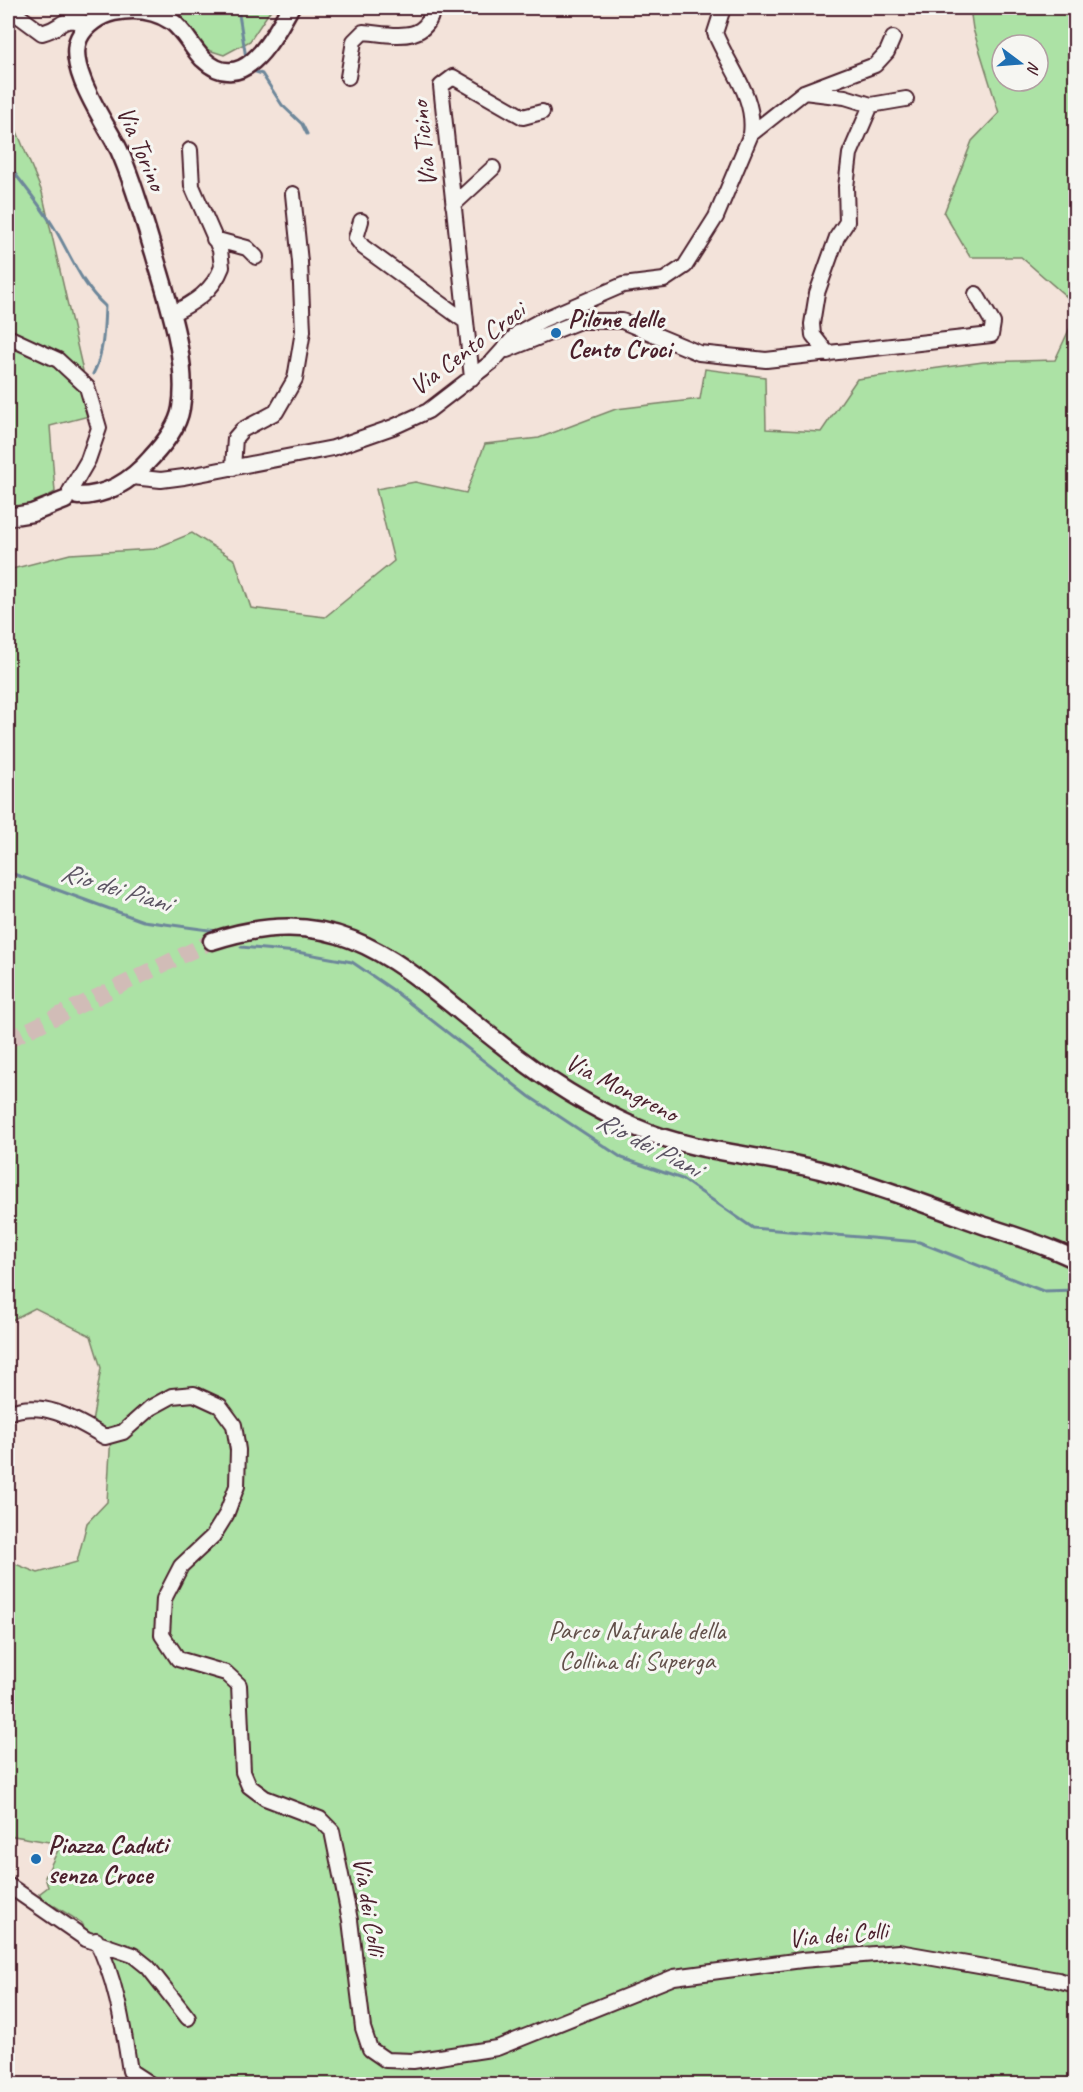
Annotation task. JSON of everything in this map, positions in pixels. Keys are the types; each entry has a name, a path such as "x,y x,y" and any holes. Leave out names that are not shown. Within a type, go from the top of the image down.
{"main road":[{"path":"90,23 110,13 140,9 156,14 180,29 211,65 222,70 241,70 257,60 290,8"},
{"name":"Via Torino","path":"8,517 32,513 71,496 98,496 132,477 168,440 181,410 182,376 171,314 133,183 76,67 78,38 90,23"},
{"name":"Via Mongreno","path":"212,941 251,930 296,926 316,928 358,941 393,960 502,1046 567,1093 634,1127 704,1150 827,1172 910,1198 1074,1259"}],"street":[{"path":"8,8 42,33 70,19 90,23"},
{"path":"348,76 354,41 363,32 405,35 420,32 431,19 433,8"},
{"path":"723,8 715,33 749,101 753,116 752,134"},
{"name":"Via Cento Croci","path":"132,477 161,480 233,468 352,443 428,411 505,351 518,333 542,320 623,285 664,280 685,266 716,217 752,134 804,92 875,65 887,52 893,38"},
{"name":"Via Ticino","path":"472,378 441,86 453,77 523,117 542,112"},
{"path":"804,92 845,97 871,105 906,99"},
{"path":"828,354 813,335 817,293 837,237 847,222 846,187 850,154 871,105"},
{"path":"171,314 193,303 219,276 222,267 220,250 192,186 190,150"},
{"name":"Via Ticino","path":"453,205 493,168"},
{"path":"233,468 235,438 242,430 276,412 295,379 303,331 300,262 292,194"},
{"path":"361,221 356,238 363,247 465,321"},
{"path":"214,239 247,248 256,257"},
{"path":"505,351 580,321 622,321 699,353 766,360 992,335 993,323 976,294"},
{"path":"8,337 58,360 87,387 99,428 88,460 71,496"},
{"name":"Via dei Colli","path":"8,1413 23,1407 48,1408 105,1437 123,1432 150,1408 172,1395 194,1394 220,1406 234,1425 238,1450 237,1486 226,1515 213,1536 181,1566 164,1599 162,1635 178,1659 226,1673 239,1685 243,1772 249,1786 265,1797 320,1819 332,1831 350,1920 363,2028 370,2049 386,2060 412,2061 497,2048 674,1977 802,1960 899,1952 1076,1985"},
{"path":"8,1885 58,1922 86,1939 133,1955 148,1967 188,2018"},
{"path":"96,1941 109,1972 120,2011 130,2071 149,2084"}],"green space":[{"path":"175,8 272,8 250,41 224,55 202,48 176,13"},
{"path":"970,8 1075,8 1075,304 1021,257 970,257 944,213 972,141 999,113 993,93 1050,93 1050,33 990,33 990,84 973,29"},
{"path":"8,110 42,192 83,371 89,416 50,426 55,492 27,508 8,511"},
{"name":"Parco Naturale della Collina di Superga","path":"1075,317 1075,2084 148,2084 126,2046 111,1979 82,1923 55,1906 50,1908 39,1894 48,1887 45,1877 61,1844 8,1835 8,1561 38,1573 77,1562 87,1523 107,1502 111,1434 90,1435 101,1368 91,1336 35,1308 8,1322 8,570 70,554 154,549 192,533 235,560 251,608 325,617 394,561 376,489 415,482 466,493 485,444 539,438 616,409 700,399 705,369 765,377 766,429 821,432 857,379 983,362 1055,360"}],"waterway":[{"path":"238,8 246,58"},
{"path":"253,71 262,74 282,105 302,124 307,134"},
{"path":"8,165 50,220 89,288 105,306 104,332 97,366 93,374"},
{"name":"Rio dei Piani","path":"8,872 143,921 216,931"},
{"name":"Rio dei Piani","path":"241,947 297,952 352,962 393,990 530,1097 622,1158 682,1179 753,1228 919,1242 1043,1291 1076,1290"}],"tunnel":[{"path":"8,1040 212,941"}],"place":[{"name":"Pilone delle Cento Croci","path":"556,333"},
{"name":"Piazza Caduti senza Croce","path":"36,1859"}]}
